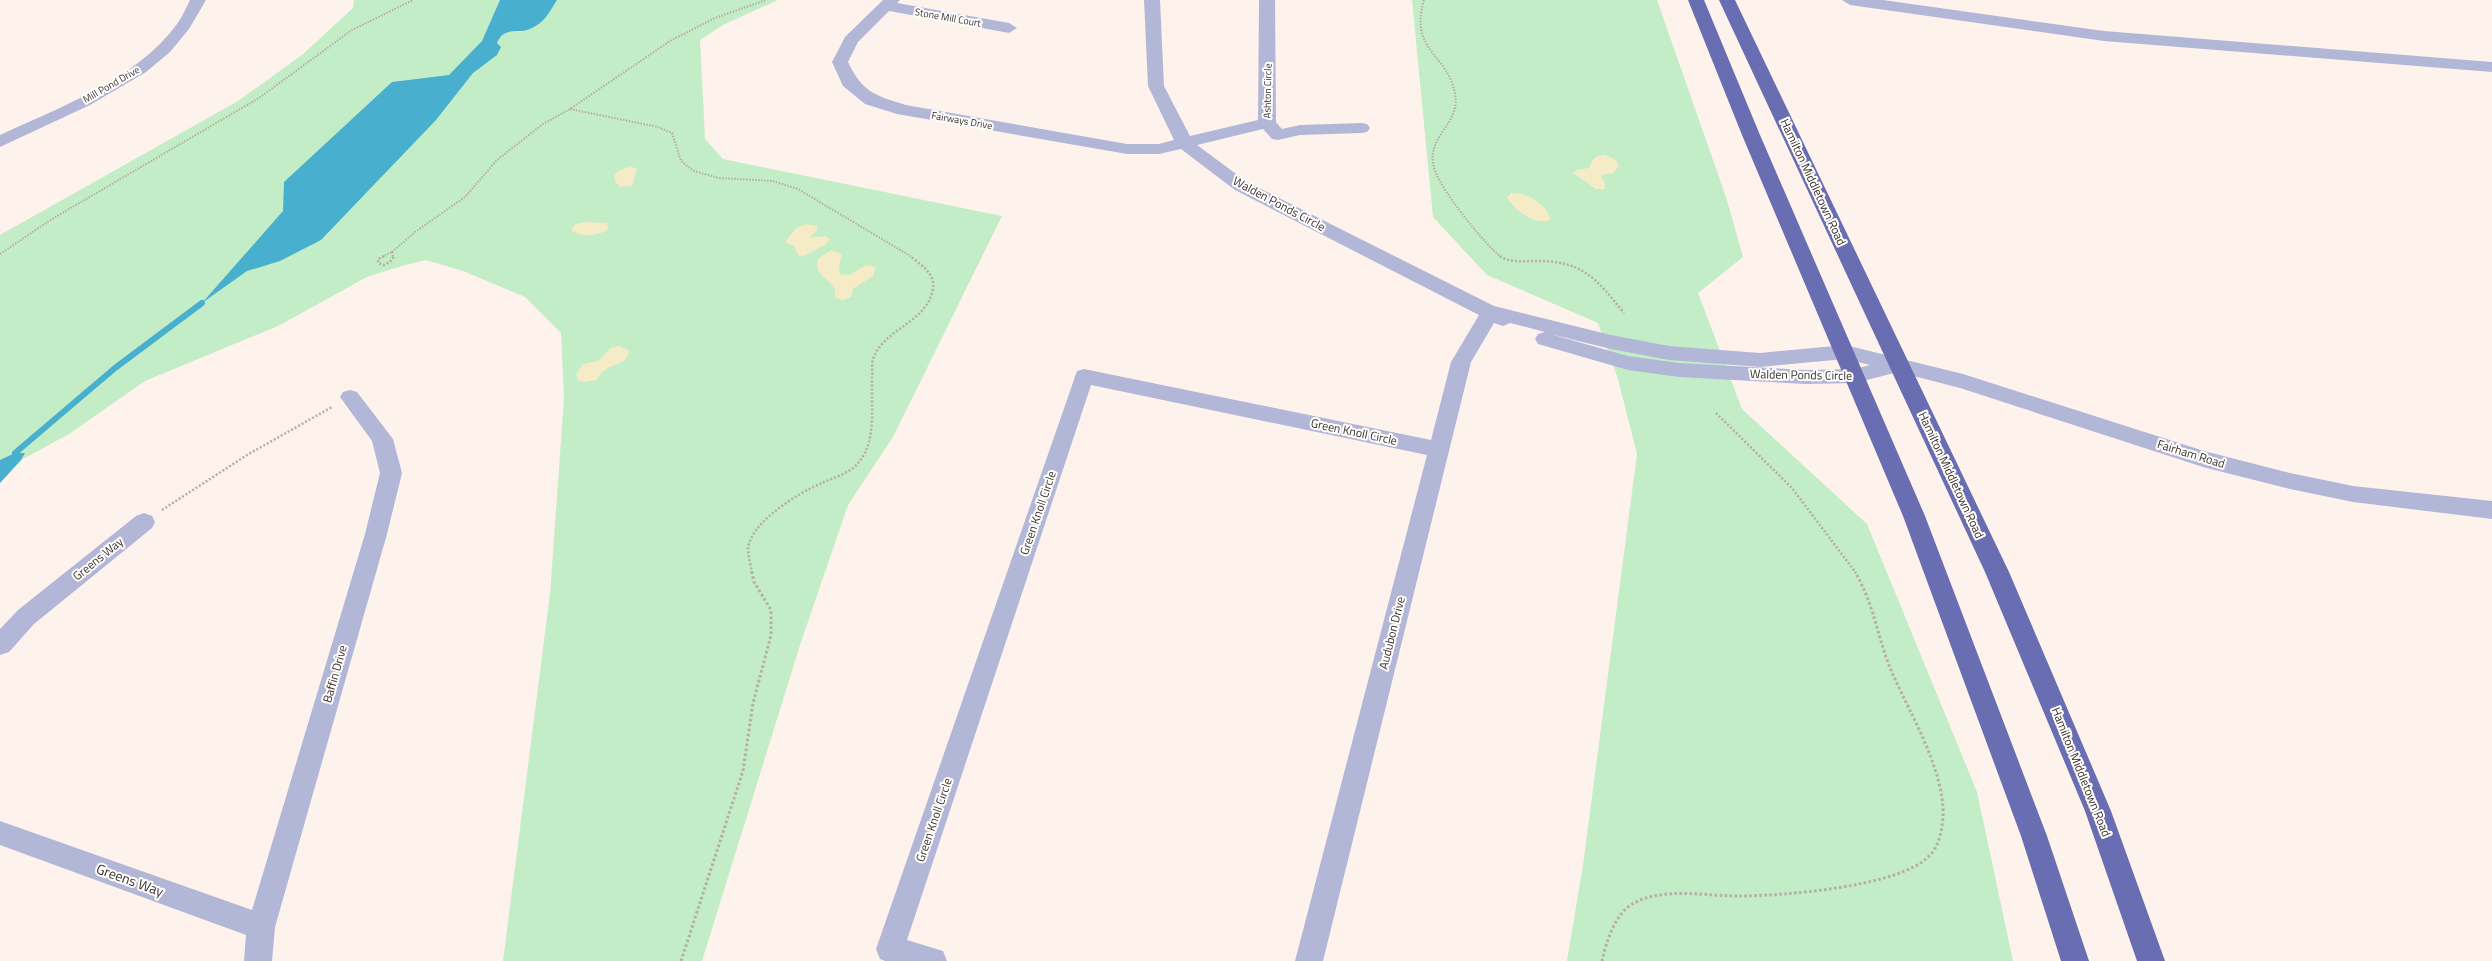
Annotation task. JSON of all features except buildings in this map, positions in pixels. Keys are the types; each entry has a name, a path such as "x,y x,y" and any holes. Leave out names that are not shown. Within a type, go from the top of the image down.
{"highway":[{"path":"1696,0 1750,135 1845,352 1920,531 2034,836 2075,961"},
{"name":"Hamilton Middletown Road","path":"1727,0 1997,572 2098,811 2151,961"}],"street":[{"name":"Mill Pond Drive","path":"0,142 112,86 148,63 172,41 191,18 198,0"},
{"name":"Walden Ponds Circle","path":"1152,0 1156,86 1185,144 1241,186 1537,336 1628,363 1679,370 1754,375 1855,376 1898,365"},
{"name":"Ashton Circle","path":"1185,144 1267,123 1267,0"},
{"path":"1850,0 2104,36 2492,67"},
{"name":"Fairways Drive","path":"889,3 851,40 840,62 849,82 872,100 903,110 1127,149 1159,149 1185,144"},
{"name":"Stone Mill Court","path":"889,3 1010,28"},
{"path":"1267,123 1278,135 1300,130 1361,128"},
{"name":"Walden Ponds Circle","path":"1491,312 1611,342 1670,353 1760,360 1845,352 1898,365"},
{"name":"Audubon Drive","path":"1309,961 1461,362 1491,312"},
{"name":"Fairham Road","path":"1898,365 1963,380 2203,459 2290,481 2353,494 2492,510"},
{"name":"Green Knoll Circle","path":"933,961 890,949 1084,376 1438,449"},
{"name":"Baffin Drive","path":"258,961 261,927 376,534 390,472 382,439 350,397"},
{"name":"Greens Way","path":"0,645 26,617 144,522"},
{"name":"Greens Way","path":"0,833 261,927"}],"path":[{"path":"0,254 52,219 259,98 352,30 413,0"},
{"path":"392,252 394,256 390,262 384,265 378,263 378,259 381,256 392,252 415,232 465,197 497,160 518,141 543,124 570,110 670,41 715,18 766,0"},
{"path":"1424,0 1418,17 1418,27 1427,48 1452,84 1457,104 1453,118 1431,153 1432,166 1436,174 1485,244 1499,256 1514,260 1559,260 1576,264 1592,274 1624,313"},
{"path":"570,110 658,127 672,133 677,143 680,159 694,170 713,177 784,183 822,200 874,235 916,260 932,277 934,286 931,298 924,309 884,340 877,349 873,359 870,435 867,449 859,463 847,472 812,487 782,505 757,529 751,540 748,549 754,582 771,610 772,635 753,703 743,771 681,961"},
{"path":"144,522 247,455 350,397"},
{"path":"1602,961 1611,934 1619,918 1633,904 1661,895 1754,896 1831,889 1882,878 1928,859 1938,846 1943,828 1941,798 1935,770 1889,667 1878,636 1867,594 1813,514 1790,485 1716,413"}],"green space":[{"path":"354,0 778,0 723,25 700,40 705,139 723,159 1002,216 893,437 848,505 800,645 702,961 503,961 550,594 564,398 561,333 525,297 463,271 426,260 367,277 278,326 145,381 69,434 21,460 0,483 0,235 238,101 302,55 353,8"},
{"path":"1412,0 1657,0 1727,200 1743,257 1698,293 1742,409 1867,524 1977,792 2013,961 1567,961 1583,865 1637,454 1618,379 1598,323 1487,275 1433,217"}],"sand":[{"path":"1605,155 1616,160 1619,166 1613,173 1601,175 1605,184 1604,189 1596,189 1573,173 1576,170 1589,168 1596,157"},
{"path":"630,166 637,169 632,186 620,187 615,181 614,176 618,171"},
{"path":"1511,193 1517,193 1535,200 1545,208 1551,219 1539,221 1526,216 1510,202 1507,197"},
{"path":"585,222 607,223 608,229 595,235 579,234 571,230 575,224"},
{"path":"806,224 817,226 817,231 809,238 825,236 830,239 825,245 802,257 798,255 794,246 785,242 796,228"},
{"path":"832,250 842,254 839,266 840,274 849,275 866,265 876,267 873,276 853,289 851,297 843,300 836,298 834,288 821,274 817,267 819,258"},
{"path":"619,346 629,350 628,355 623,361 604,371 596,380 585,382 578,380 576,374 583,364 598,361 611,348"}],"water":[{"path":"500,0 557,0 547,16 537,26 527,30 508,32 500,37 497,43 501,47 497,55 473,73 436,120 321,240 280,261 247,271 202,303 283,211 284,182 392,82 449,75 482,41"},
{"path":"15,453 25,453 21,460 0,483 0,460"}],"waterway":[{"path":"15,453 115,368 202,303"}]}
